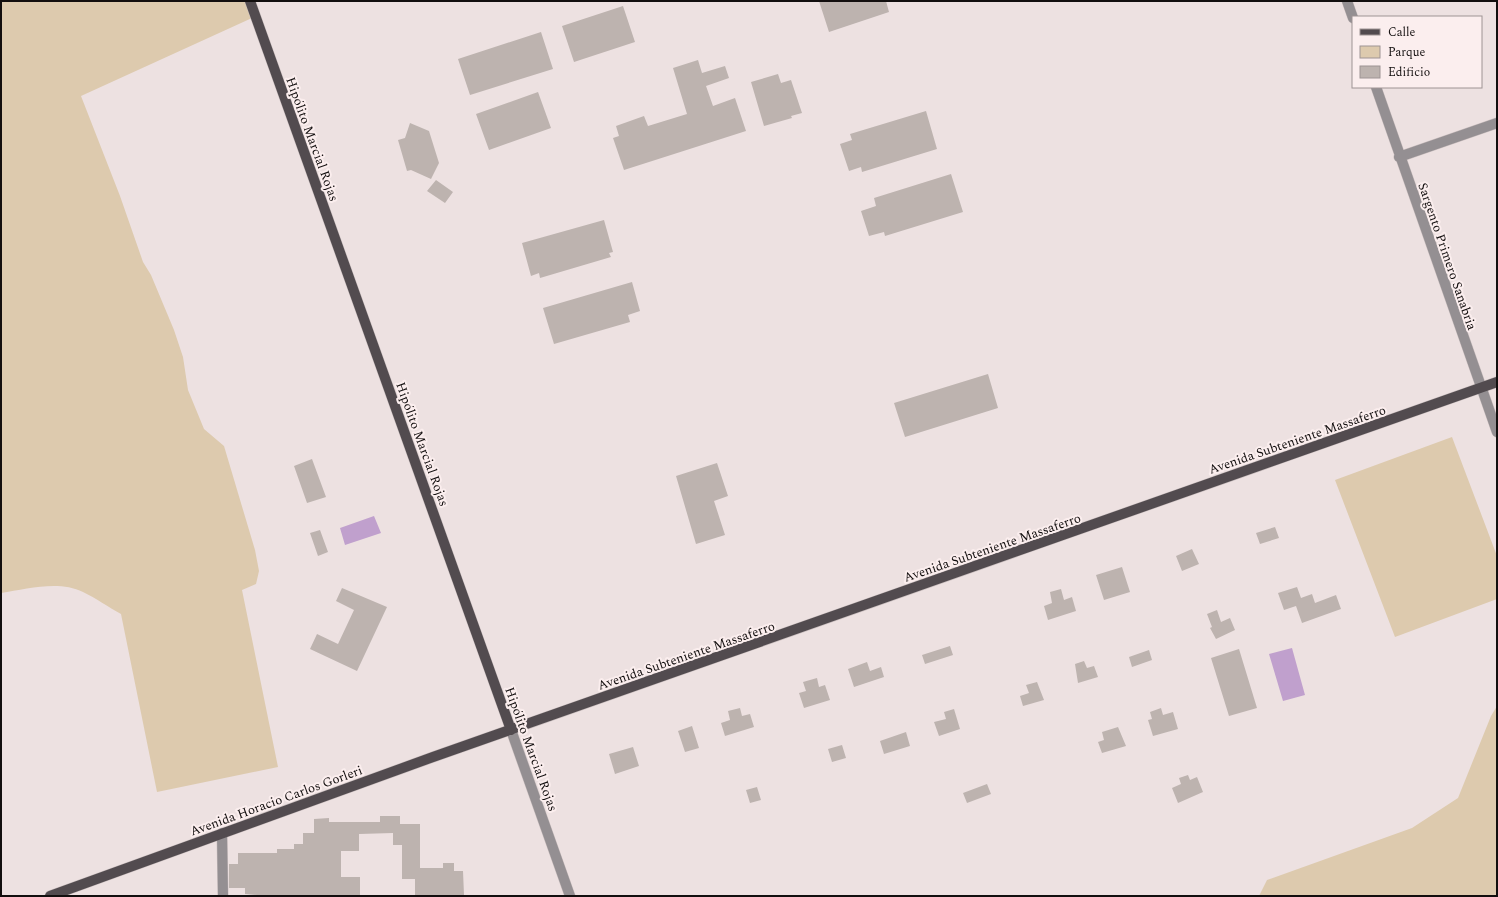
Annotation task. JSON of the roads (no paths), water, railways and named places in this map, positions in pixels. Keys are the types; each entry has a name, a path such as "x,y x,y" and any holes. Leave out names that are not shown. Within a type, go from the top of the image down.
{"main road":[{"name":"Hipólito Marcial Rojas","path":"250,1 511,730"},
{"name":"Avenida Subteniente Massaferro","path":"511,730 1497,382"},
{"name":"Avenida Horacio Carlos Gorleri","path":"50,896 433,756 511,730"}],"street":[{"path":"1347,1 1352,16"},
{"name":"Sargento Primero Sanabria","path":"1376,88 1399,157 1497,432"},
{"path":"1399,157 1497,123"},
{"name":"Hipólito Marcial Rojas","path":"511,730 570,896"},
{"path":"222,833 222,896"}]}
